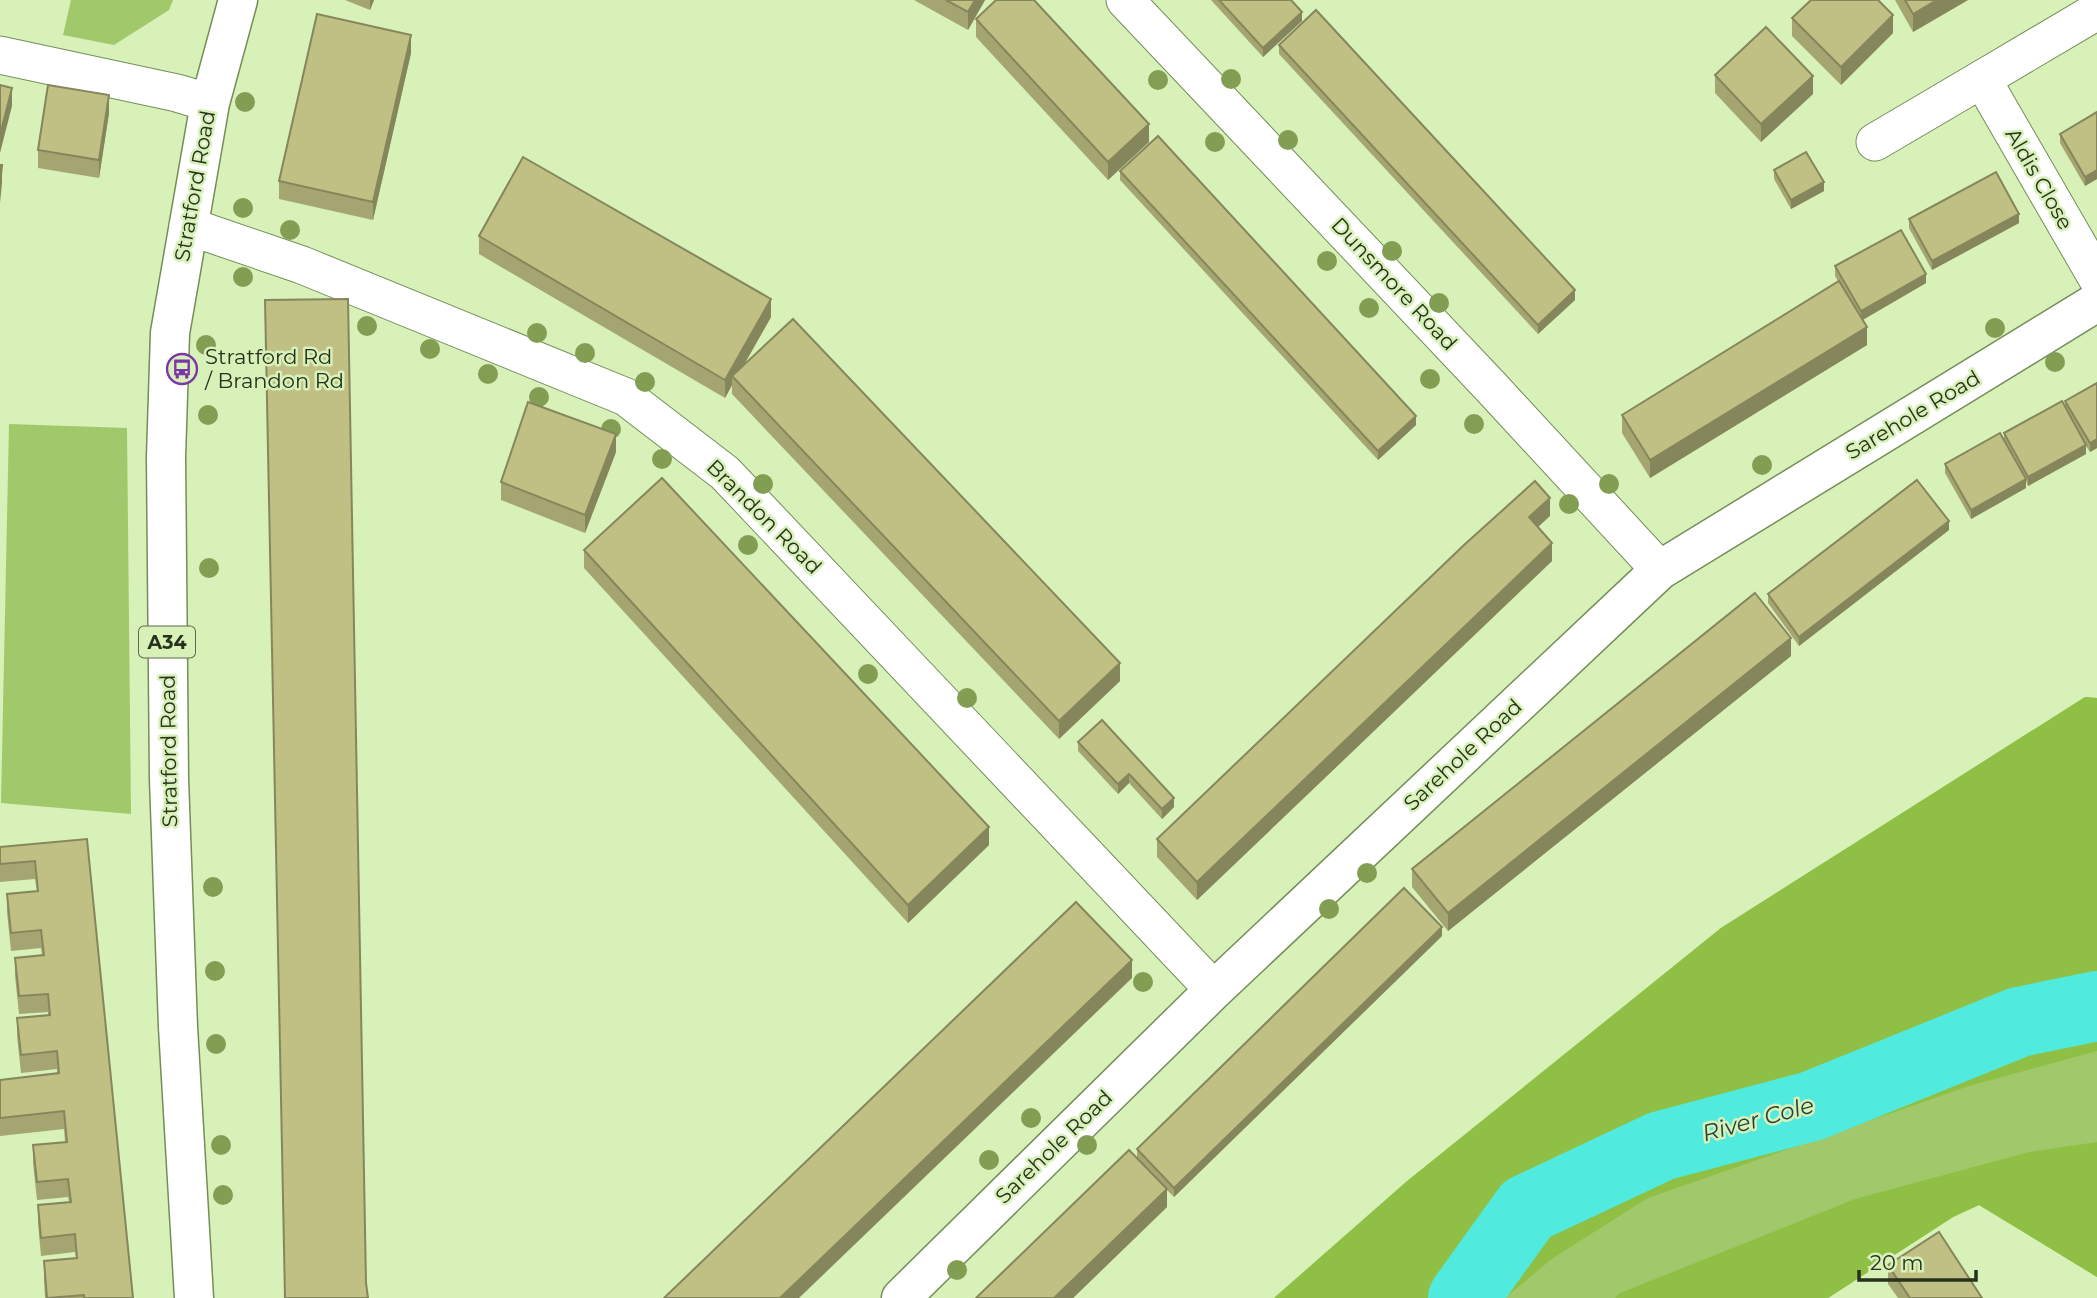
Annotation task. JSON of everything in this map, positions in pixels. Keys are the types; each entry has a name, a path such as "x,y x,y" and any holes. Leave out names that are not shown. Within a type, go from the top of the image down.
{"main road":[{"name":"Stratford Road","path":"194,1298 178,1027 167,643 166,457 170,333 210,103 238,0"},
{"name":"Sarehole Road","path":"901,1298 1214,990 1660,570 2097,302"}],"street":[{"name":"Dunsmore Road","path":"1125,0 1660,570"},
{"path":"1875,142 2097,11"},
{"path":"0,55 177,93 210,103"},
{"name":"Aldis Close","path":"1982,79 2097,278"},
{"name":"Brandon Road","path":"188,226 302,265 626,397 725,473 1214,990"}],"green space":[{"path":"71,0 173,0 169,10 114,45 63,35"},
{"path":"9,424 127,428 131,814 1,803"},
{"path":"2085,697 2097,698 2097,1277 1979,1205 1953,1217 1828,1298 1274,1298 1406,1182 1721,928"},
{"path":"2085,697 2097,698 2097,1051 1969,1086 1648,1198 1553,1258 1505,1298 1274,1298 1406,1182 1721,928"},
{"path":"2097,1142 2097,1277 1979,1205 1953,1217 1828,1298 1615,1298 1620,1293 1855,1199 2029,1152"}],"building":[{"path":"946,0 975,0 968,12"},
{"path":"996,0 1034,0 1149,124 1108,162 976,19"},
{"path":"1219,0 1291,0 1302,12 1263,48"},
{"path":"1811,0 1878,0 1893,15 1841,67 1792,18"},
{"path":"1905,0 1937,0 1913,14"},
{"path":"1316,10 1575,290 1538,325 1279,45"},
{"path":"317,14 411,35 373,202 279,181"},
{"path":"1766,27 1813,76 1761,124 1715,75"},
{"path":"0,85 12,88 0,135"},
{"path":"48,85 109,95 99,160 38,150"},
{"path":"2097,112 2097,170 2085,177 2060,134"},
{"path":"1158,136 1416,416 1378,451 1120,171"},
{"path":"1806,152 1824,182 1791,200 1774,170"},
{"path":"523,157 771,299 725,380 479,236"},
{"path":"1996,172 2019,214 1932,261 1909,219"},
{"path":"1901,230 1926,274 1861,311 1835,266"},
{"path":"1839,281 1867,327 1650,460 1622,415"},
{"path":"348,299 368,1298 285,1298 265,300"},
{"path":"793,319 1120,663 1059,721 732,376"},
{"path":"2097,383 2097,439 2090,443 2065,401"},
{"path":"2062,401 2086,445 2028,477 2004,433"},
{"path":"528,402 616,434 585,515 501,482"},
{"path":"2000,433 2026,479 1971,510 1945,464"},
{"path":"662,478 989,827 908,905 584,550"},
{"path":"1917,480 1949,521 1799,637 1768,594"},
{"path":"1535,481 1550,498 1529,517 1552,543 1197,882 1157,839 1464,545"},
{"path":"1755,593 1791,638 1448,913 1412,869"},
{"path":"1102,720 1174,798 1162,809 1129,774 1118,784 1078,742"},
{"path":"87,839 133,1298 84,1298 84,1295 47,1298 44,1261 77,1258 75,1234 41,1238 38,1205 71,1202 68,1179 37,1182 33,1145 67,1142 64,1111 0,1118 0,1080 59,1073 57,1051 21,1055 17,1018 50,1015 48,994 19,996 15,958 44,955 41,930 11,933 7,894 38,891 35,861 0,864 0,847"},
{"path":"1404,888 1442,927 1174,1188 1137,1149"},
{"path":"1076,902 1132,960 780,1298 664,1298"},
{"path":"1129,1150 1167,1189 1054,1298 976,1298"},
{"path":"1939,1232 1982,1298 1910,1298 1888,1265"}],"waterway":[{"name":"River Cole","path":"1463,1298 1527,1209 1661,1146 1812,1106 2019,1022 2097,1006"}],"place":[{"name":"Stratford Rd / Brandon Rd","path":"182,369"}]}
